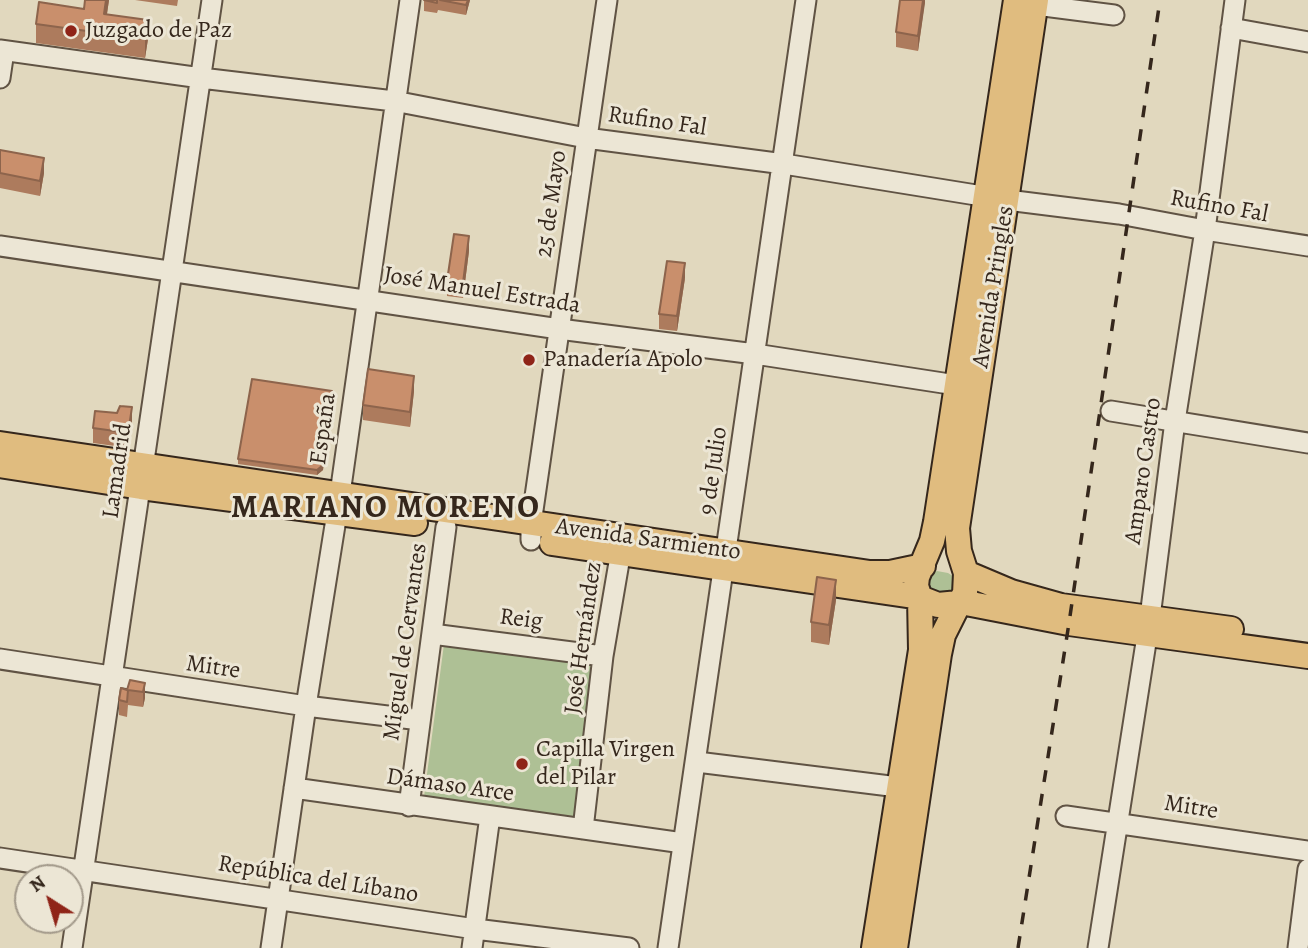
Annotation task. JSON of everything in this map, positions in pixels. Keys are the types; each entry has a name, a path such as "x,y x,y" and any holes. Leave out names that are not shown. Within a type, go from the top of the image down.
{"main road":[{"name":"Avenida Pringles","path":"966,573 959,551 957,528 1021,1"},
{"name":"Avenida Pringles","path":"923,565 936,522 956,385 996,198"},
{"name":"Avenida Sarmiento","path":"0,444 143,476"},
{"name":"Avenida Sarmiento","path":"0,465 143,476 338,503 725,560 920,597"},
{"name":"Avenida Sarmiento","path":"338,503 446,527 531,532"},
{"name":"Avenida Sarmiento","path":"725,560 870,573 890,573 923,565"},
{"path":"874,948 921,650 920,597 916,586 923,565 944,563 1012,592 1061,606 1148,626 1308,656"},
{"path":"895,948 939,654 943,635 965,594 966,573"},
{"path":"920,597 938,605 960,603 1069,623 1148,626 1308,640"}],"street":[{"name":"Lamadrid","path":"84,870 212,0"},
{"name":"España","path":"271,948 410,0"},
{"name":"25 de Mayo","path":"531,532 607,0"},
{"name":"9 de Julio","path":"668,948 806,0"},
{"name":"Amparo Castro","path":"1098,948 1148,626 1236,0"},
{"path":"1021,1 1114,15"},
{"path":"1231,28 1308,42"},
{"name":"Rufino Fal","path":"2,50 394,101 586,138 784,164 996,198 1119,214 1308,246"},
{"path":"0,78 2,50"},
{"name":"José Manuel Estrada","path":"0,246 956,385"},
{"path":"1111,411 1308,443"},
{"name":"Miguel de Cervantes","path":"409,806 446,527"},
{"name":"José Hernández","path":"583,829 603,656 622,545"},
{"name":"Reig","path":"432,634 603,656"},
{"name":"Mitre","path":"0,659 112,678 421,720"},
{"path":"696,762 898,788"},
{"name":"Dámaso Arce","path":"294,788 683,843"},
{"path":"473,938 490,816"},
{"name":"Mitre","path":"1066,816 1308,851"},
{"name":"República del Líbano","path":"0,858 42,864"},
{"path":"1298,948 1308,869"},
{"name":"República del Líbano","path":"84,870 279,898 473,938 629,948"}],"green space":[{"path":"937,571 956,578 956,592 928,593 926,576"},
{"path":"444,644 599,664 579,817 424,797"}],"building":[{"path":"85,0 106,0 104,14 148,20 145,39 36,24 39,2 84,9"},
{"path":"440,0 468,0 466,5"},
{"path":"900,0 923,0 918,36 896,32"},
{"path":"0,150 44,158 40,181 0,173"},
{"path":"454,234 469,236 463,283 447,281"},
{"path":"667,261 685,263 677,316 659,314"},
{"path":"368,369 414,376 410,412 363,405"},
{"path":"252,379 332,391 323,465 317,470 238,459"},
{"path":"120,406 132,407 129,427 122,432 93,428 95,411 117,413"},
{"path":"817,577 836,580 829,625 811,622"},
{"path":"130,680 145,683 143,692 128,690 127,702 119,700 121,688 127,690"}],"railway":[{"path":"1018,948 1069,623 1160,0"}],"place":[{"name":"Juzgado de Paz","path":"71,31"},
{"name":"Panadería Apolo","path":"529,360"},
{"name":"Capilla Virgen del Pilar","path":"522,764"}],"district":[{"name":"MARIANO MORENO","path":"386,509"}]}
